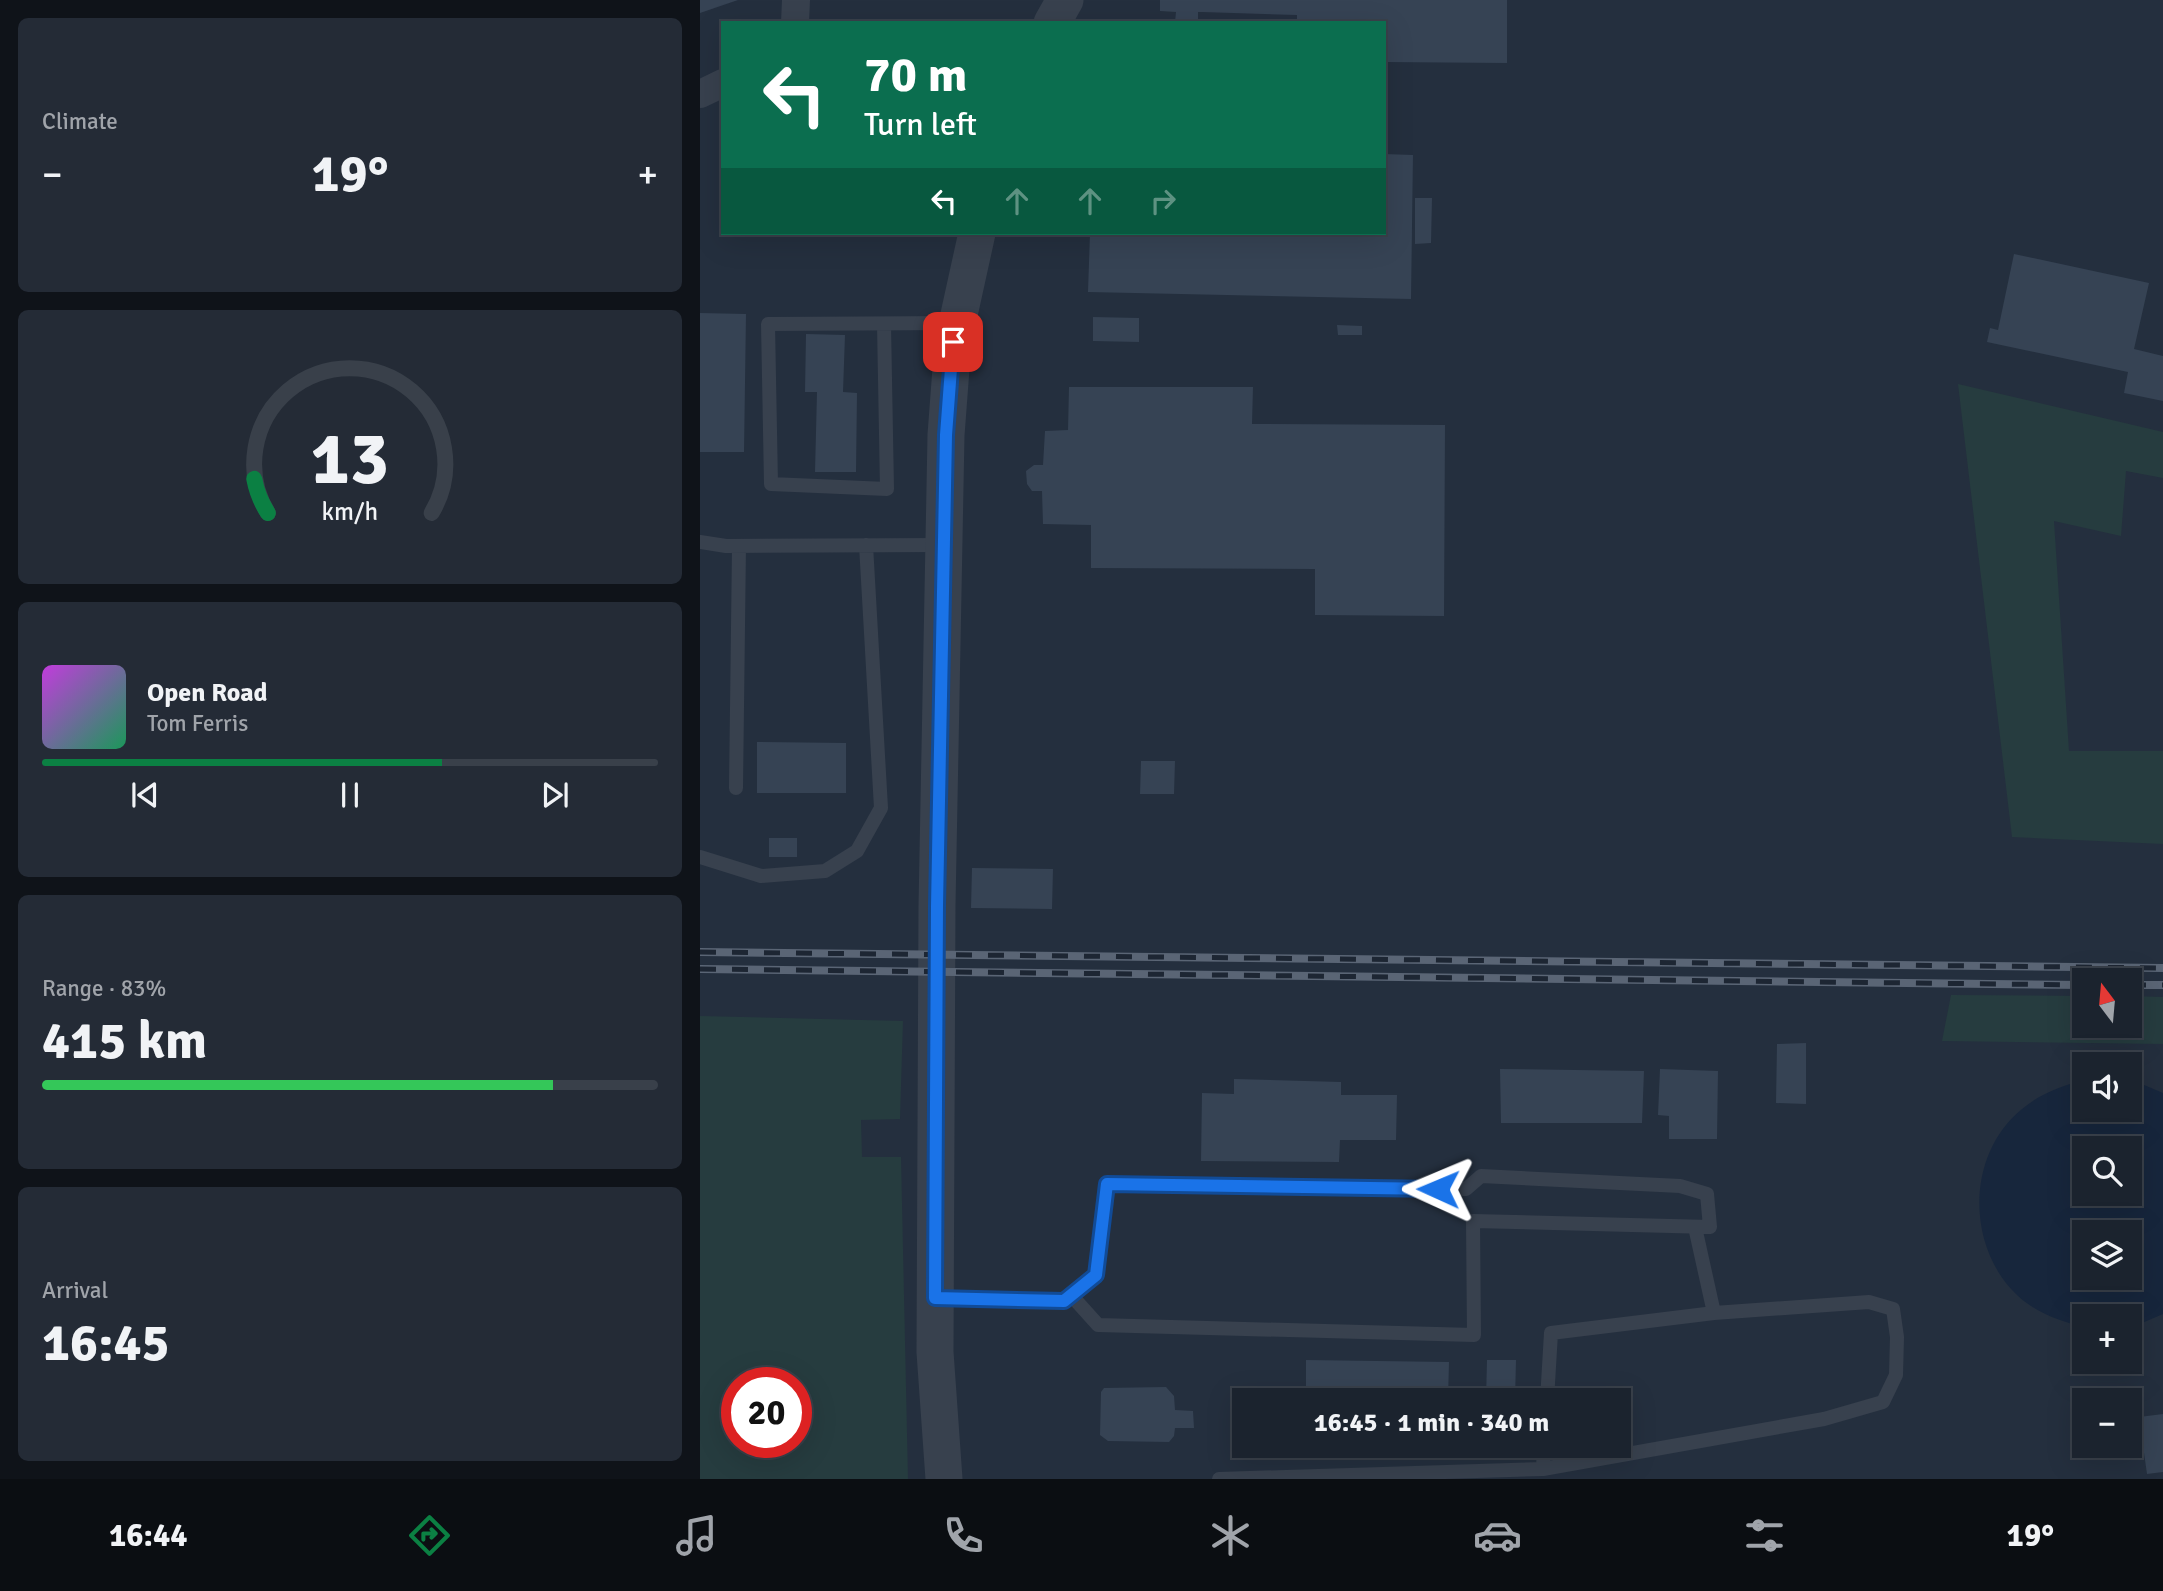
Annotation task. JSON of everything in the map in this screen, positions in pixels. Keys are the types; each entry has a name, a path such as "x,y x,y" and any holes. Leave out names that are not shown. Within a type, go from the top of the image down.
{"street":[{"path":"795,21 796,0"},
{"path":"1053,21 1065,0"},
{"path":"700,94 721,84"},
{"path":"944,1479 935,1352 935,1298 937,906 946,435 953,342 977,235"}],"lane":[{"path":"884,324 887,489 771,484 768,324 957,323"},
{"path":"700,542 739,546 944,545"},
{"path":"700,857 761,876 825,871 858,851 881,808 866,545"},
{"path":"736,788 739,546"},
{"path":"935,1298 1064,1301 1071,1295 1096,1275 1107,1184 1466,1189 1481,1176 1680,1185 1707,1194 1710,1227 1473,1221 1474,1335 1098,1325 1071,1295"},
{"path":"1695,1227 1714,1313"},
{"path":"1219,1479 1543,1469 1824,1419 1883,1402 1896,1375 1897,1337 1893,1309 1869,1302 1714,1313 1551,1333 1548,1388"},
{"path":"1543,1458 1543,1469"}],"green space":[{"path":"1958,384 2163,432 2163,478 2126,471 2121,536 2054,521 2069,751 2163,751 2163,844 2012,837"},
{"path":"1951,995 2072,996 2072,1038 2142,1038 2142,996 2163,997 2163,1044 1942,1041"},
{"path":"700,1016 903,1021 900,1119 861,1120 862,1157 901,1157 908,1479 700,1479"}],"water":[{"path":"2072,1084 2072,1122 2142,1122 2142,1084 2163,1093 2163,1314 2142,1323 2142,1304 2072,1304 2072,1323 2057,1319 2032,1307 2017,1295 2000,1275 1988,1252 1981,1227 1979,1201 1982,1175 1990,1150 2004,1128 2022,1109 2051,1091"}],"building":[{"path":"700,0 738,0 700,13"},
{"path":"1160,0 1507,0 1507,63 1386,62 1386,21 1297,21 1297,15 1198,12 1198,21 1175,21 1176,12 1160,11"},
{"path":"1386,154 1413,155 1411,299 1088,292 1090,235 1386,235"},
{"path":"1415,198 1432,198 1431,243 1415,244"},
{"path":"2014,254 2149,283 2134,349 2163,356 2163,401 2124,393 2128,372 1987,342 1990,328 1998,330"},
{"path":"700,313 746,314 744,452 700,452"},
{"path":"1093,317 1139,318 1139,342 1093,341"},
{"path":"1337,325 1362,326 1362,335 1338,335"},
{"path":"806,334 845,335 843,392 857,393 856,472 815,472 817,392 805,392"},
{"path":"1069,387 1253,387 1252,424 1445,425 1444,616 1315,615 1315,569 1091,568 1091,525 1043,524 1042,491 1032,491 1027,484 1026,471 1034,465 1043,465 1045,431 1068,430"},
{"path":"757,742 846,743 846,793 757,793"},
{"path":"1141,761 1175,761 1174,794 1140,794"},
{"path":"769,838 797,838 797,857 769,857"},
{"path":"972,868 1053,869 1052,909 971,908"},
{"path":"1806,1043 1806,1104 1776,1103 1777,1044"},
{"path":"1500,1069 1644,1071 1642,1123 1501,1123"},
{"path":"1660,1069 1718,1071 1717,1139 1669,1139 1669,1116 1658,1115"},
{"path":"1234,1079 1341,1082 1341,1095 1397,1095 1396,1140 1340,1140 1339,1162 1201,1161 1202,1093 1234,1094"},
{"path":"1306,1360 1449,1362 1448,1388 1306,1388"},
{"path":"1487,1360 1516,1360 1515,1388 1486,1388"},
{"path":"1166,1387 1174,1396 1175,1410 1193,1411 1194,1428 1175,1428 1174,1436 1169,1442 1108,1441 1100,1435 1101,1392 1104,1388"},
{"path":"2163,1414 2163,1472 2147,1474 2142,1417"}],"railway":[{"path":"700,952 2163,968"},
{"path":"700,969 2072,985"},
{"path":"2142,985 2163,985"}],"route":[{"path":"953,342 946,435 937,906 935,1298 1064,1301 1096,1275 1107,1184 1438,1189"}]}
